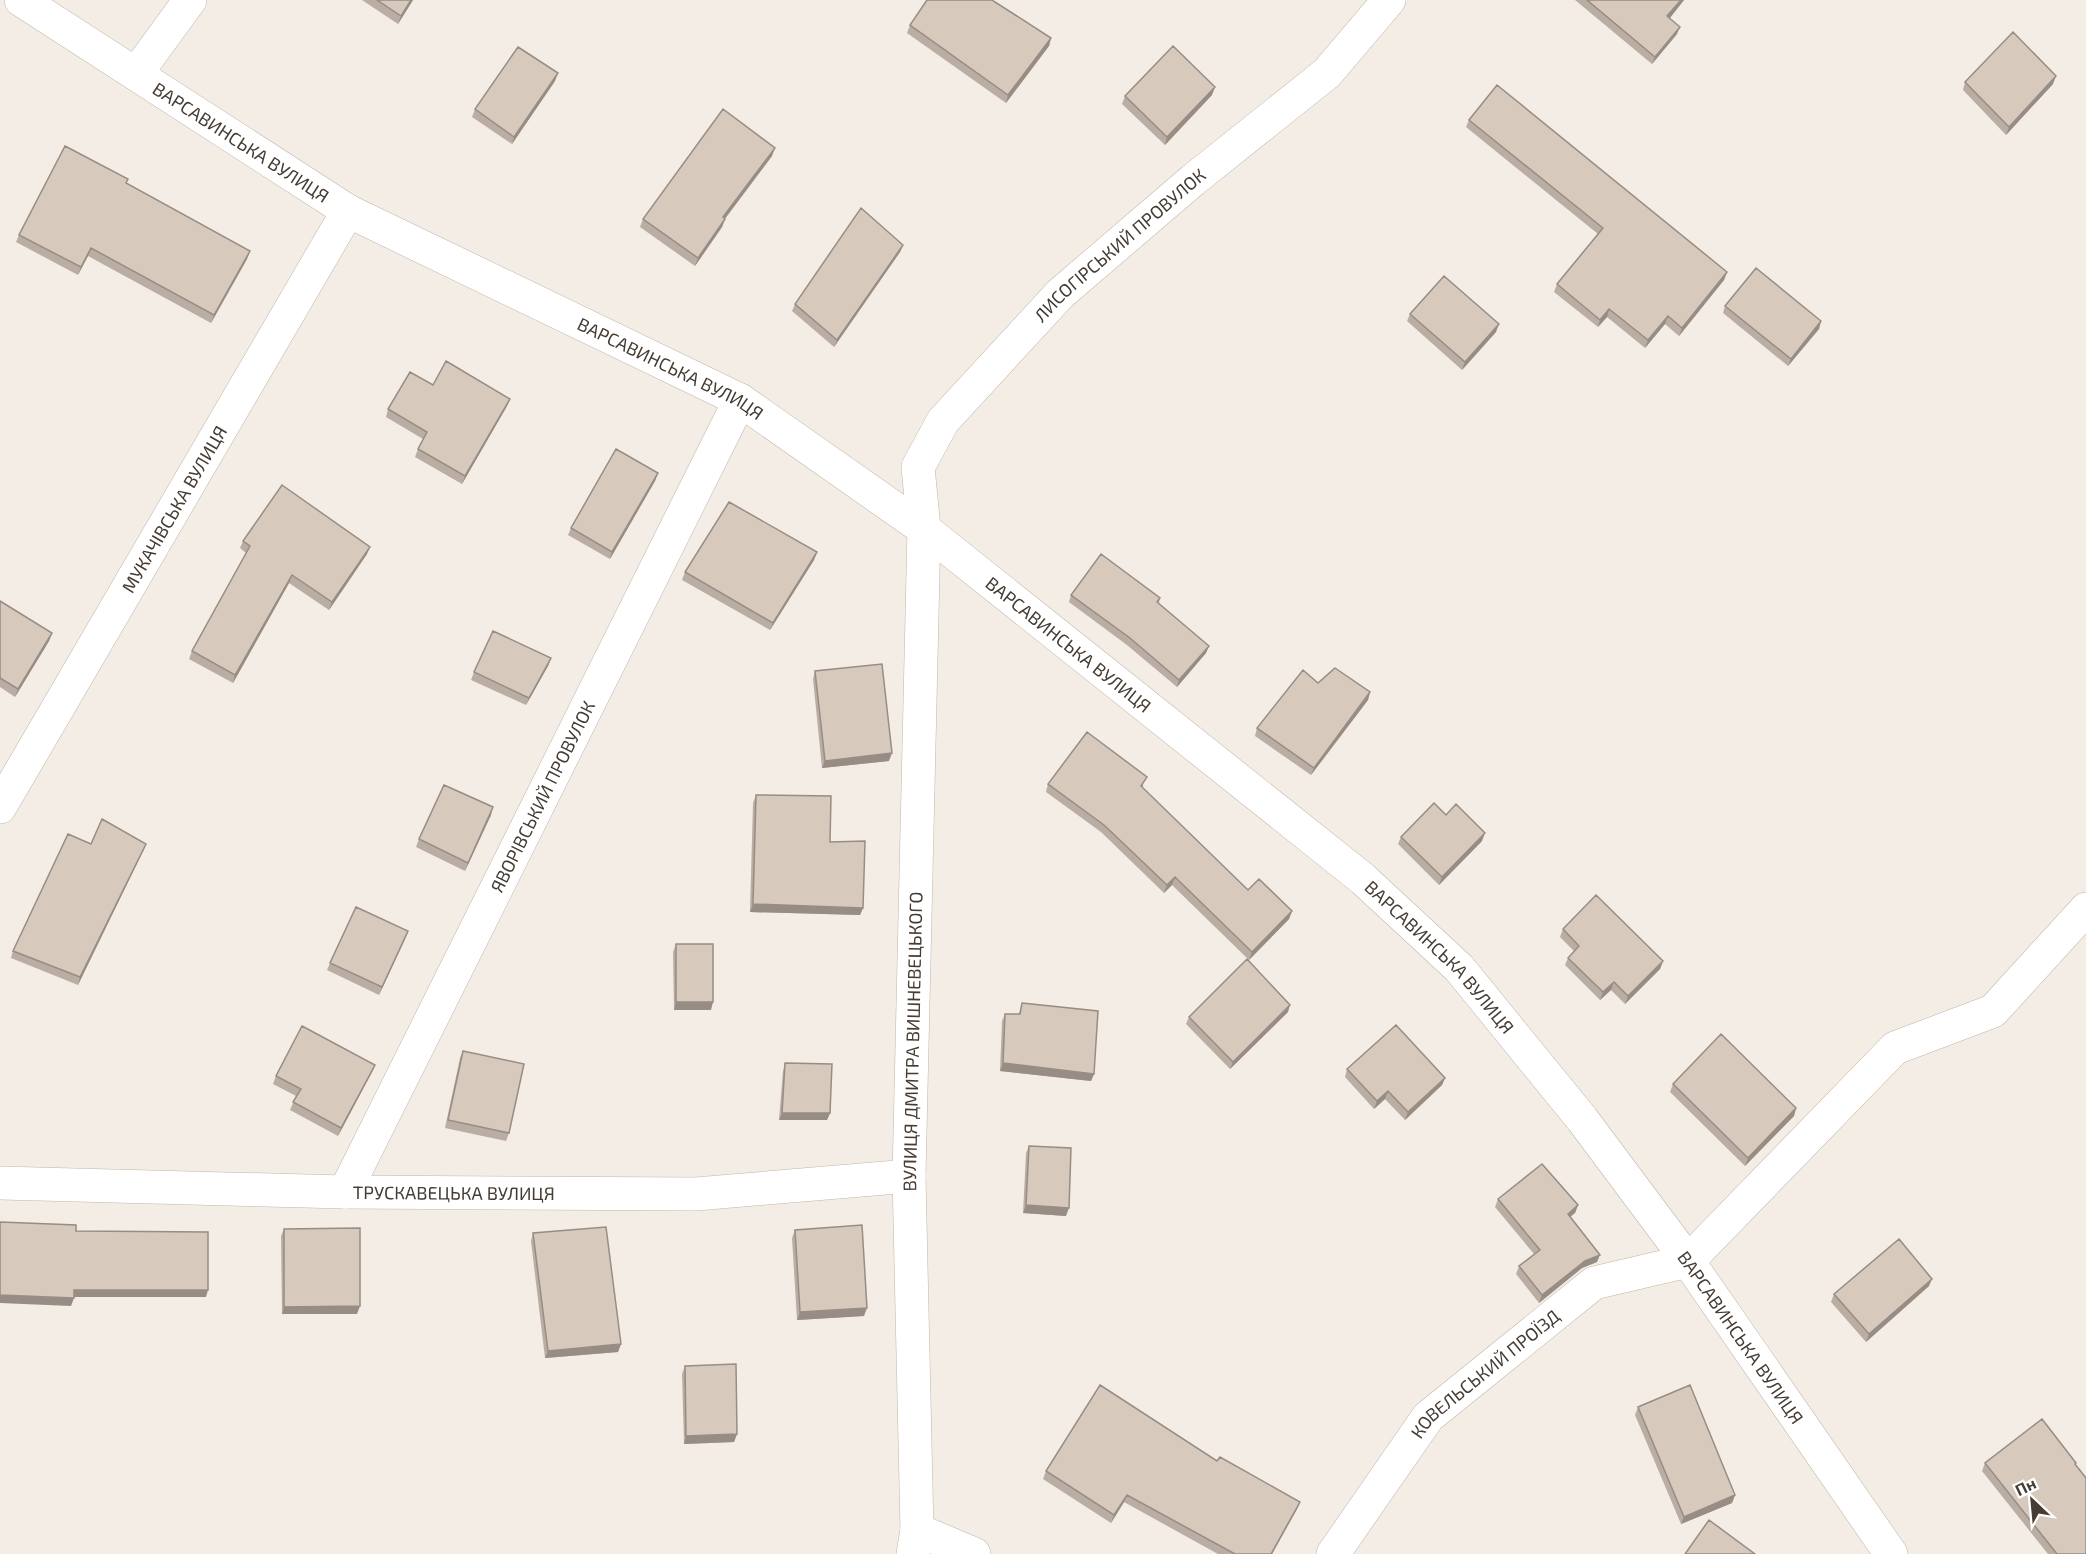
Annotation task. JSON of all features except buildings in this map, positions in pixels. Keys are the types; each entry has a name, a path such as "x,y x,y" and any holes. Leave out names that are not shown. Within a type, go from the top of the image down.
{"street":[{"name":"ВАРСАВИНСЬКА ВУЛИЦЯ","path":"21,0 348,211 740,400 924,529 1363,879 1459,968 1582,1119 1688,1261 1891,1554"},
{"path":"136,74 190,0"},
{"name":"ЛИСОГІРСЬКИЙ ПРОВУЛОК","path":"924,529 918,467 944,421 1060,294 1193,180 1327,73 1389,0"},
{"name":"МУКАЧІВСЬКА ВУЛИЦЯ","path":"0,807 348,211"},
{"name":"ЯВОРІВСЬКИЙ ПРОВУЛОК","path":"345,1192 740,400"},
{"name":"ВУЛИЦЯ ДМИТРА ВИШНЕВЕЦЬКОГО","path":"915,1542 909,1176 924,529"},
{"path":"1688,1261 1895,1048 1992,1011 2086,909"},
{"name":"ТРУСКАВЕЦЬКА ВУЛИЦЯ","path":"0,1183 345,1192 696,1194 909,1176"},
{"name":"КОВЕЛЬСЬКИЙ ПРОЇЗД","path":"1333,1554 1428,1417 1594,1282 1688,1261"},
{"path":"915,1542 974,1554"}]}
